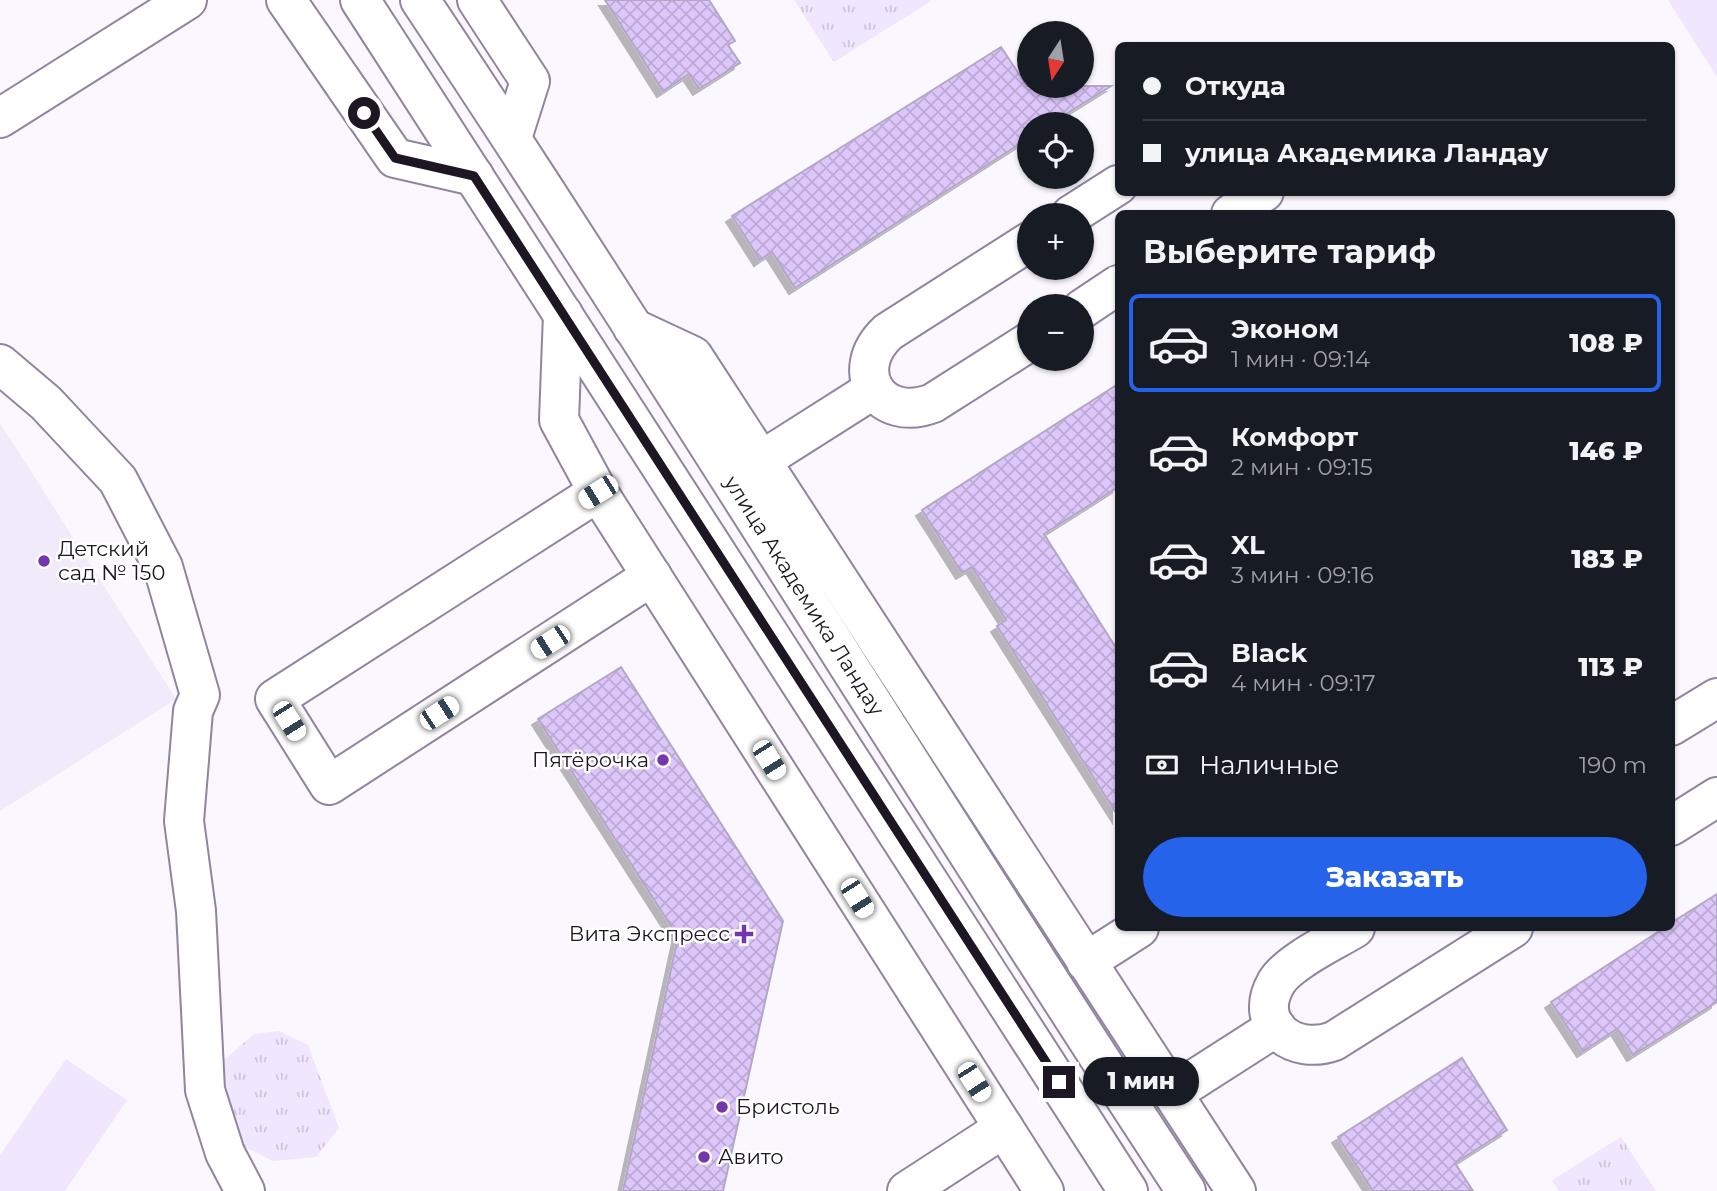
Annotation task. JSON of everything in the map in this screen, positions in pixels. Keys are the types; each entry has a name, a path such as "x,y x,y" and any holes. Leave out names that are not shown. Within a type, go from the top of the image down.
{"street":[{"path":"0,118 187,0"},
{"path":"286,0 395,158 474,176"},
{"path":"360,0 1128,1191"},
{"name":"улица Академика Ландау","path":"420,0 512,138 1058,995 1186,1191"},
{"path":"477,0 530,81 512,138"},
{"path":"1090,203 1115,187"},
{"path":"1237,210 1258,196"},
{"path":"1017,250 881,338 869,359 869,375 874,389 886,402 901,409 918,409 933,403 1017,350"},
{"path":"1094,301 1115,287"},
{"path":"563,314 559,420 598,492 1044,1191"},
{"path":"633,328 693,356 1236,1191"},
{"path":"0,364 46,403 118,480 163,567 200,695 193,712 184,821 196,911 205,1090 225,1153 244,1191"},
{"path":"762,460 874,389"},
{"path":"598,492 275,699 329,785 652,576"},
{"path":"1675,724 1717,698"},
{"path":"1675,823 1717,797"},
{"path":"1086,962 1134,931"},
{"path":"1350,931 1289,970 1277,981 1270,996 1270,1013 1276,1027 1287,1040 1303,1046 1319,1047 1335,1041 1508,931"},
{"path":"1173,1093 1276,1027"},
{"path":"907,1191 1004,1128"}],"shaded area":[{"name":"Детский сад № 150","path":"0,423 176,699 0,811"}],"green space":[{"path":"794,0 930,0 931,1 834,62"},
{"path":"1668,0 1717,0 1717,77"},
{"path":"279,1031 308,1045 339,1128 316,1157 273,1161 239,1144 224,1104 224,1060 254,1034"},
{"path":"66,1059 127,1100 65,1191 0,1191 0,1155"},
{"path":"1621,1137 1656,1191 1559,1191 1552,1180"}],"building":[{"path":"605,0 709,0 735,41 728,45 740,63 699,89 689,74 663,91"},
{"path":"1001,47 1017,71 1017,98 1092,98 1069,112 1017,112 1017,146 795,288 772,252 760,260 732,216"},
{"path":"1094,86 1111,86 1094,97"},
{"path":"1115,386 1115,489 1044,534 1115,646 1115,811 997,626 1006,620 972,567 962,573 922,510"},
{"path":"621,667 783,921 723,1191 623,1191 678,937 538,719"},
{"path":"1717,894 1717,1002 1633,1055 1617,1029 1583,1051 1551,1002 1659,931 1675,931 1675,920"},
{"path":"1462,1058 1507,1130 1455,1163 1473,1191 1373,1191 1338,1137"}],"place":[{"name":"Детский сад № 150","path":"44,561"},
{"name":"Пятёрочка","path":"663,760"},
{"name":"Вита Экспресс","path":"744,934"},
{"name":"Бристоль","path":"722,1107"},
{"name":"Авито","path":"704,1157"}],"route":[{"path":"364,113 395,158 474,176 1059,1082"}]}
